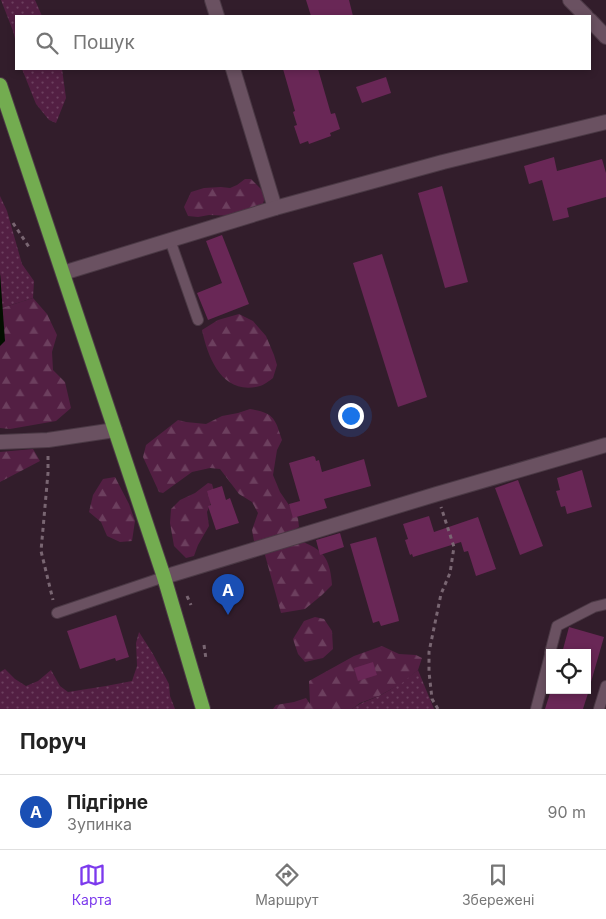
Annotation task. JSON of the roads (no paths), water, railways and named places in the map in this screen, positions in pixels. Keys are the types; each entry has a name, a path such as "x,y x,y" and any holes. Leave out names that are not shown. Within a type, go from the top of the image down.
{"highway":[{"path":"0,85 164,578 203,709"}],"street":[{"path":"212,0 217,15"},
{"path":"570,0 585,15"},
{"path":"591,21 606,37"},
{"path":"233,70 275,208"},
{"path":"63,273 275,208 443,162 606,122"},
{"path":"0,442 48,440 115,430"},
{"path":"164,578 437,494 606,445"}],"lane":[{"path":"170,240 198,320"},
{"path":"57,613 164,578"},
{"path":"551,649 557,626 594,607 606,604"},
{"path":"536,709 546,670"},
{"path":"599,709 606,686"}],"place":[{"name":"Підгірне","path":"228,615"}]}
